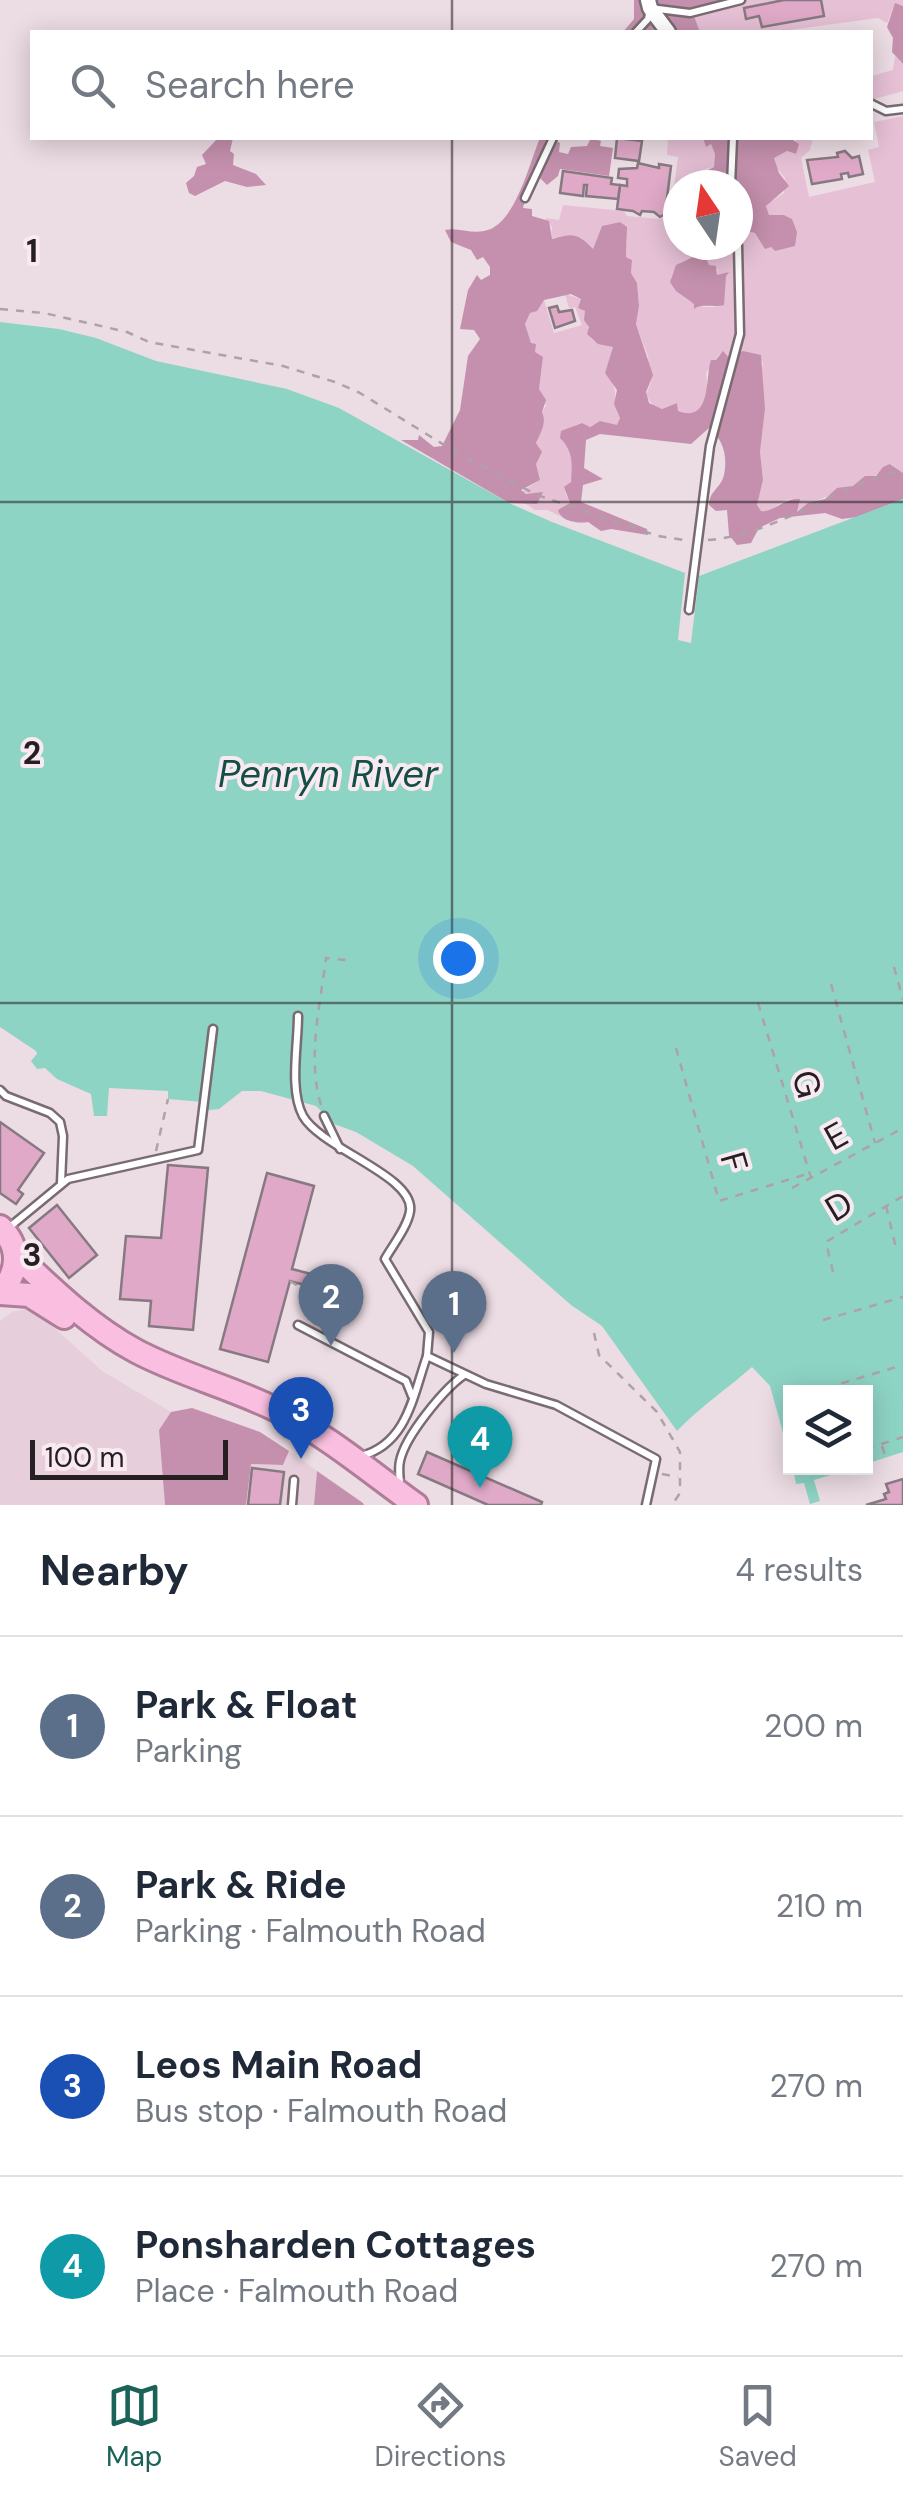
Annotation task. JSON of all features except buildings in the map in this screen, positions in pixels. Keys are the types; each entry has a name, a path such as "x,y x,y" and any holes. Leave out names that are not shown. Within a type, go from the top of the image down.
{"highway":[{"path":"2,1228 16,1255 54,1292 131,1349 278,1411 355,1458 402,1501"},
{"path":"16,1255 15,1269 0,1293 29,1295 42,1301 118,1357 161,1380 224,1403 319,1448 402,1501"}],"street":[{"path":"649,4 667,30"}],"lane":[{"path":"638,30 648,19 649,4 694,13 741,0"},
{"path":"873,104 886,110 903,109"},
{"path":"525,198 552,140"},
{"path":"732,170 733,140"},
{"path":"689,610 715,418 739,341 738,260"},
{"path":"298,1016 297,1098 303,1116 316,1132 397,1183 409,1198 410,1212 385,1259 429,1332 427,1356 396,1437 383,1449 355,1458"},
{"path":"2,1228 68,1179 198,1150 213,1029"},
{"path":"0,1090 50,1113 60,1122 60,1184"},
{"path":"324,1116 340,1150"},
{"path":"298,1325 406,1381 413,1398"},
{"path":"427,1356 464,1374 556,1406 656,1459 646,1505"},
{"path":"402,1501 400,1462 406,1446 450,1385 464,1374"},
{"path":"292,1505 294,1480"}],"path":[{"path":"0,309 61,317 127,332 149,342 249,359 324,378 360,393 454,451 537,495 658,536 696,540 756,532 903,470"},
{"path":"324,1116 314,1084 314,1053 326,958 346,960"},
{"path":"894,967 903,1000"},
{"path":"831,984 875,1143"},
{"name":"G","path":"758,1003 809,1176"},
{"name":"F","path":"676,1048 719,1201 809,1176"},
{"path":"154,1158 168,1099"},
{"name":"E","path":"792,1188 903,1128"},
{"name":"D","path":"833,1272 826,1242 903,1196"},
{"path":"886,1206 896,1248"},
{"path":"290,1281 335,1309 313,1334"},
{"path":"823,1320 903,1297"},
{"path":"594,1332 599,1355 664,1418 680,1452 680,1493 672,1505"},
{"path":"836,1385 903,1365"},
{"path":"873,1447 903,1437"},
{"path":"882,1444 886,1458"},
{"path":"653,1472 680,1478"}],"shaded area":[{"path":"634,0 731,0 694,16 699,30 625,30 634,19"},
{"path":"731,0 903,0 903,6 895,4 887,23 878,18 790,30 699,30 694,16"},
{"path":"895,3 903,6 903,64 892,52 893,38 887,27"},
{"path":"895,56 903,64 903,91 873,99 873,75 893,70"},
{"path":"903,116 903,473 891,464 871,478 795,512 797,501 789,500 770,511 761,511 757,505 763,480 763,362 750,354 729,358 720,354 706,373 708,394 700,411 687,415 678,411 677,403 662,409 654,407 646,395 651,382 648,356 636,324 637,283 631,273 632,260 626,257 627,240 620,222 602,226 593,250 574,236 551,239 552,227 545,218 559,220 563,205 663,218 663,260 685,260 671,279 686,299 700,306 716,307 724,304 725,276 717,275 718,269 706,260 753,260 753,233 775,251 795,240 792,219 769,215 766,205 784,193 785,178 774,158 787,151 795,154 796,140 812,140 810,150 801,158 809,197 875,182 868,150 879,147 874,122"},
{"path":"216,140 233,140 233,165 256,174 266,185 247,187 225,181 195,196 189,193 186,183 197,167 206,164 202,155"},
{"path":"539,140 555,140 560,143 559,152 568,154 571,147 587,146 590,140 613,148 609,176 560,169 547,185 537,175 523,208 532,209 532,216 549,221 552,239 575,236 593,249 602,226 620,222 627,227 626,257 632,260 631,273 637,283 636,324 653,375 646,392 649,403 662,409 677,403 678,411 697,411 705,397 711,360 723,351 729,358 743,351 761,355 765,409 760,452 763,480 757,505 761,511 800,499 797,512 808,503 825,499 837,488 853,486 865,476 876,476 890,464 903,473 903,499 858,517 842,519 825,513 780,518 759,528 751,543 737,545 729,535 727,510 716,511 709,505 724,475 725,461 714,432 709,428 691,444 600,434 586,440 584,468 603,479 583,485 581,502 647,529 648,535 601,531 588,522 566,519 558,510 570,503 564,487 571,482 572,464 568,448 560,438 561,431 582,423 590,427 600,421 617,425 620,418 614,404 617,390 605,373 613,347 598,344 587,334 585,311 578,308 581,299 571,294 544,300 525,324 531,343 536,344 535,352 543,357 539,389 546,400 543,428 536,443 542,452 536,464 540,480 521,490 526,494 543,492 537,504 509,503 401,440 418,440 419,435 434,447 442,446 460,410 468,356 480,339 474,330 460,329 468,290 477,275 481,280 490,275 490,267 483,257 477,260 471,250 451,242 445,230 474,232 495,227 520,192"},
{"path":"668,140 704,140 707,146 711,144 714,167 676,170 678,157 667,155"},
{"path":"704,140 793,140 799,144 796,154 787,151 774,158 789,186 766,206 769,215 792,219 797,232 795,246 765,249 753,233 753,170 708,170 714,167 711,144 706,147"},
{"path":"686,260 707,260 709,265 716,266 717,275 729,272 724,305 694,309 694,304 670,282 676,265"},
{"path":"565,294 581,299 578,308 585,311 591,339 614,347 605,373 615,390 620,417 618,425 600,421 589,427 575,425 563,442 571,452 573,466 565,492 570,503 559,515 563,518 525,503 541,493 521,492 540,480 536,443 546,406 539,389 543,357 534,352 525,324 544,300 554,333 582,325 575,307 569,308"},
{"path":"25,1309 50,1324 102,1371 171,1412 159,1430 165,1505 0,1505 0,1321"},
{"path":"192,1408 260,1432 289,1451 283,1465 251,1464 246,1505 165,1505 159,1430 171,1412"},
{"path":"289,1451 317,1471 314,1505 246,1505 251,1464 283,1465"},
{"path":"317,1471 363,1503 364,1505 314,1505"}],"water":[{"name":"Penryn River","path":"0,322 96,338 156,361 287,389 339,408 509,503 685,573 678,640 691,643 699,576 903,499 903,1452 873,1462 873,1385 783,1385 783,1433 770,1386 752,1367 677,1431 602,1326 571,1305 413,1166 356,1132 334,1124 316,1106 261,1091 242,1091 219,1109 209,1110 203,1102 168,1099 168,1091 109,1088 107,1116 94,1116 91,1094 57,1079 45,1068 37,1069 31,1061 36,1051 0,1027"},
{"path":"794,1475 831,1475 814,1480 820,1501 810,1504 804,1483 796,1484"}],"place":[{"name":"Park & Ride","path":"331,1346"},
{"name":"Park & Float","path":"454,1353"},
{"name":"Leos Main Road","path":"301,1459"},
{"name":"Ponsharden Cottages","path":"480,1488"}]}
